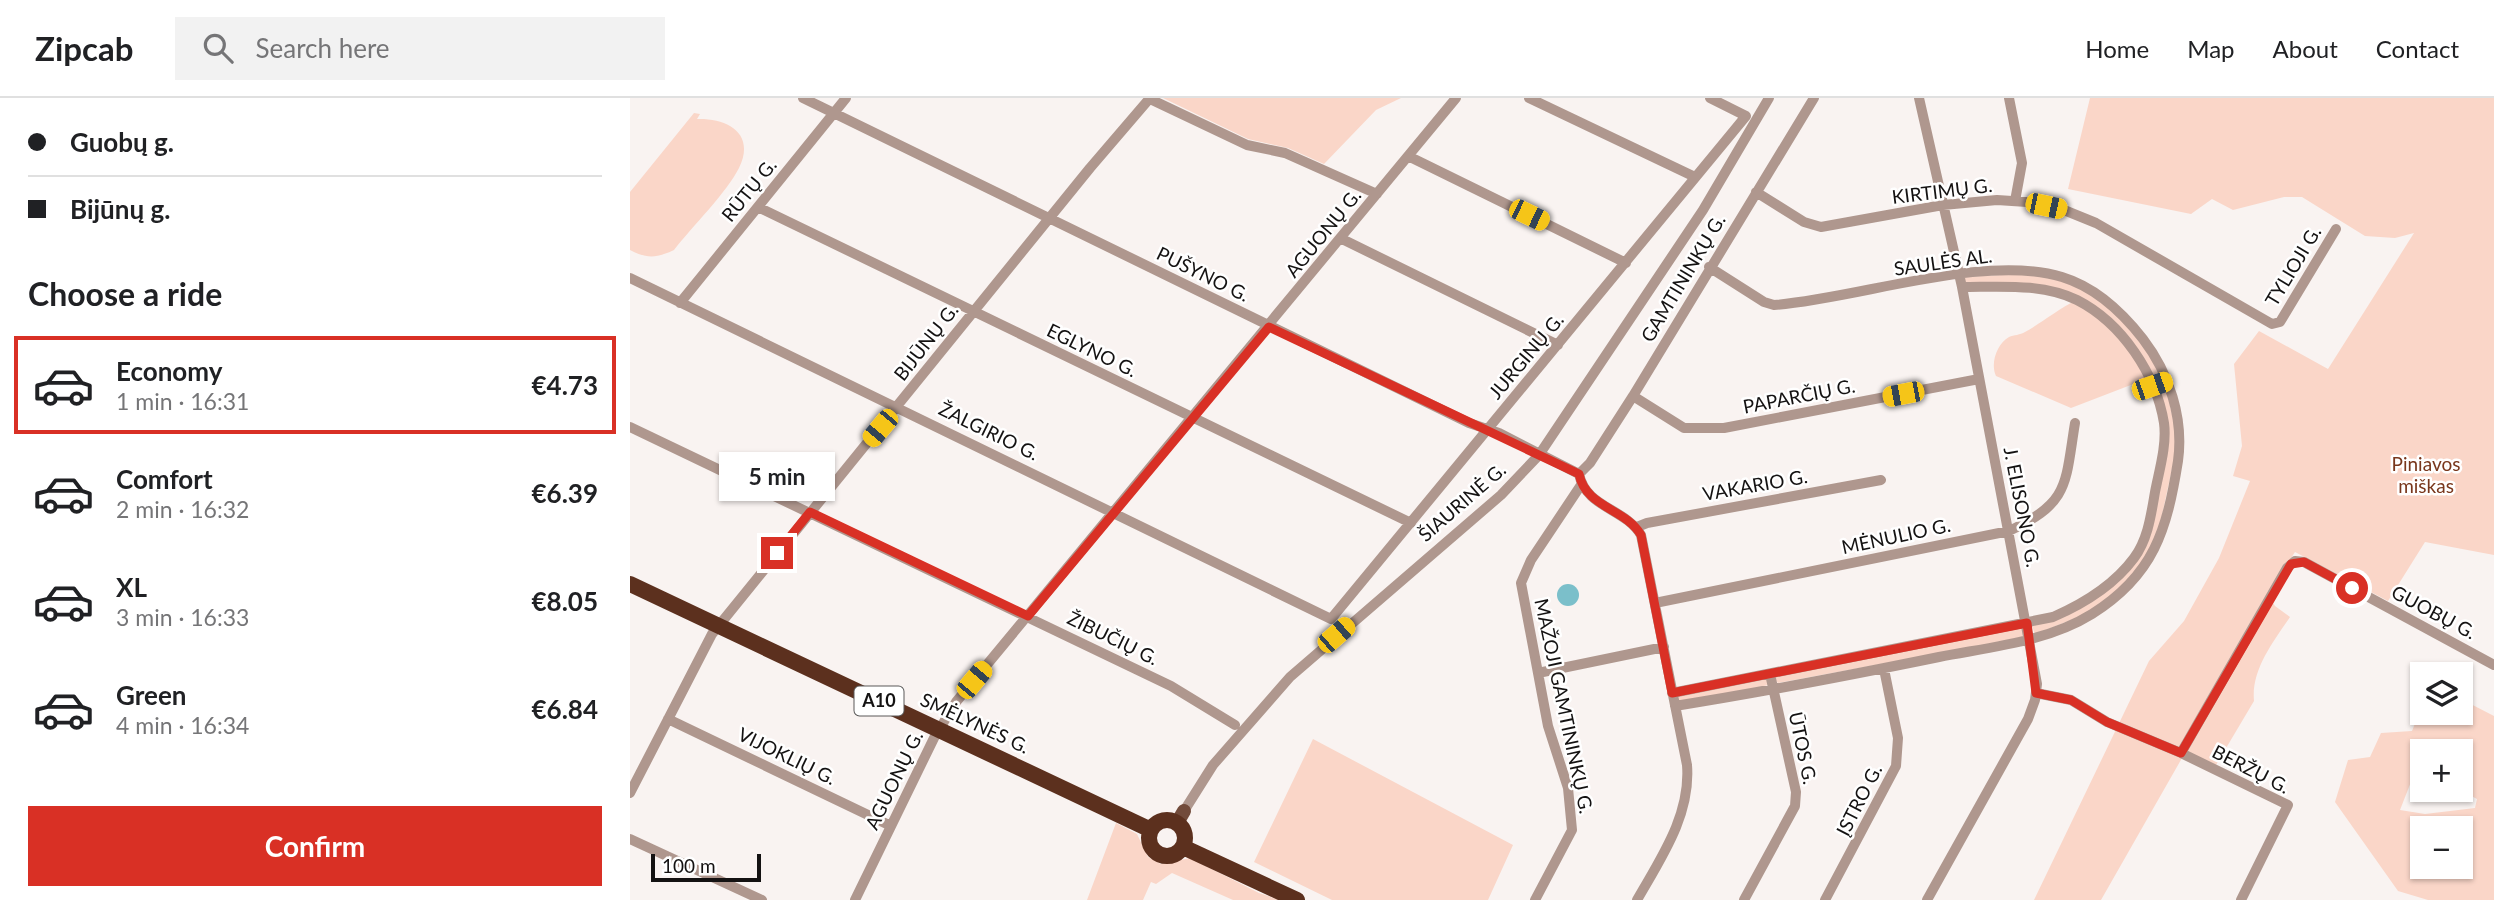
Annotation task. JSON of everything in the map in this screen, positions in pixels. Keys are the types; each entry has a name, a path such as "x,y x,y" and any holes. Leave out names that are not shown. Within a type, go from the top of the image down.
{"highway":[{"name":"SMĖLYNĖS G.","path":"630,584 1151,830"},
{"path":"1181,817 1185,834 1183,847 1169,857 1157,854 1149,843 1151,830 1163,820 1181,817"},
{"path":"1183,847 1297,900"}],"street":[{"name":"PUŠYNO G.","path":"803,98 1269,327 1539,455 1580,480 1596,501 1637,527"},
{"name":"RŪTŲ G.","path":"680,303 846,98"},
{"path":"1150,98 1247,145 1285,153 1377,194"},
{"name":"BIJŪNŲ G.","path":"630,793 718,626 1150,98"},
{"name":"AGUONŲ G.","path":"855,900 939,729 956,702 1193,419 1456,98"},
{"path":"1529,98 1695,177"},
{"name":"JURGINŲ G.","path":"1331,619 1746,116 1710,98"},
{"name":"ŠIAURINĖ G.","path":"1181,817 1213,765 1290,677 1501,495 1539,455 1703,210 1769,98"},
{"name":"GAMTININKŲ G.","path":"1580,480 1814,98"},
{"name":"J. ELISONO G.","path":"1919,98 1962,287 2030,639 2036,693 2028,719 1927,900"},
{"path":"2009,98 2022,163 2015,201"},
{"path":"1408,156 1626,263"},
{"name":"KIRTIMŲ G.","path":"1756,192 1804,222 1821,227 1943,205 2015,201 2064,210 2096,223 2265,322 2280,322"},
{"name":"EGLYNO G.","path":"758,207 1411,523"},
{"name":"TYLIOJI G.","path":"2280,322 2336,229"},
{"path":"1340,238 1558,345"},
{"name":"SAULĖS AL.","path":"1675,706 1884,669 2030,639 2066,627 2112,600 2139,574 2158,547 2166,523 2180,442 2178,418 2167,381 2149,347 2125,316 2098,296 2063,277 1999,271 1959,274 1774,305 1763,302 1709,267"},
{"name":"ŽALGIRIO G.","path":"630,278 898,406 1331,619"},
{"name":"SAULĖS AL.","path":"1672,693 2053,617 2087,600 2121,572 2145,539 2164,440 2164,424 2144,366 2114,326 2077,300 2044,289 1962,287"},
{"name":"PAPARČIŲ G.","path":"1633,396 1684,428 1724,428 1979,379"},
{"path":"2152,386 2167,381"},
{"name":"MĖNULIO G.","path":"1655,603 2009,531 2043,514 2057,497 2065,480 2075,423"},
{"name":"ŽIBUČIŲ G.","path":"630,426 1171,686 1235,725"},
{"name":"MAŽOJI GAMTININKŲ G.","path":"1535,900 1572,830 1568,788 1548,726 1521,583 1531,560 1580,480"},
{"name":"VAKARIO G.","path":"1637,527 1881,480"},
{"path":"1637,527 1644,544 1687,765 1686,797 1674,831 1637,900"},
{"name":"GUOBŲ G.","path":"2181,753 2287,568 2295,561 2304,562 2494,665"},
{"path":"1538,673 1664,647"},
{"name":"ĮSTRO G.","path":"1825,900 1896,766 1898,738 1884,669"},
{"name":"ŪTOS G.","path":"1744,900 1795,806 1796,792 1770,674"},
{"path":"2036,693 2071,700 2107,722 2181,753"},
{"name":"VIJOKLIŲ G.","path":"668,719 891,826"},
{"name":"BERŽŲ G.","path":"2181,753 2288,805 2241,900"},
{"path":"630,839 762,900"}],"green space":[{"path":"1163,98 1401,98 1376,110 1324,164 1288,148 1248,139"},
{"name":"Piniavos miškas","path":"2090,98 2494,98 2494,555 2425,542 2388,601 2295,552 2267,594 2275,606 2290,617 2270,646 2260,667 2254,701 2216,765 2186,751 2101,900 2034,900 2149,661 2184,621 2219,558 2250,481 2233,476 2242,446 2234,364 2259,331 2328,369 2414,233 2395,238 2365,236 2302,197 2284,197 2233,210 2212,199 2191,214 2068,189"},
{"path":"694,113 700,114 697,119 719,121 736,130 744,145 739,168 718,198 674,250 652,256 636,253 630,250 630,192"},
{"path":"2022,274 2055,279 2076,286 2107,305 2144,346 2161,376 2159,379 2153,380 2115,325 2044,287 1967,285 1962,277"},
{"path":"2077,300 2114,325 2149,378 2071,408 1996,376 1994,360 2005,340 2025,332"},
{"path":"2160,387 2166,388 2178,441 2155,548 2129,583 2089,613 2035,634 2032,626 2055,619 2136,558 2167,439 2157,390"},
{"path":"2019,627 2024,631 2022,638 1778,683 1776,681 1776,675"},
{"path":"1763,676 1768,679 1769,685 1682,702 1678,699 1679,695"},
{"path":"2473,705 2494,716 2494,900 2428,900 2398,891 2335,802 2348,760 2370,757 2381,733 2412,731 2414,725 2473,725"},
{"path":"1313,739 1513,845 1488,900 1332,900 1254,862"},
{"path":"1116,823 1137,834 1148,857 1161,864 1190,858 1259,893 1280,900 1233,900 1172,873 1156,884 1151,882 1143,900 1087,900"}],"water":[{"path":"1568,584 1576,587 1579,595 1576,603 1568,606 1560,603 1557,595 1560,587"}],"route":[{"path":"777,553 810,512 1028,616 1269,327 1469,424 1499,433 1579,474 1585,491 1637,527 1641,535 1672,693 2027,623 2036,674 2036,693 2071,700 2107,722 2181,753 2291,564 2300,560 2352,588"}]}
